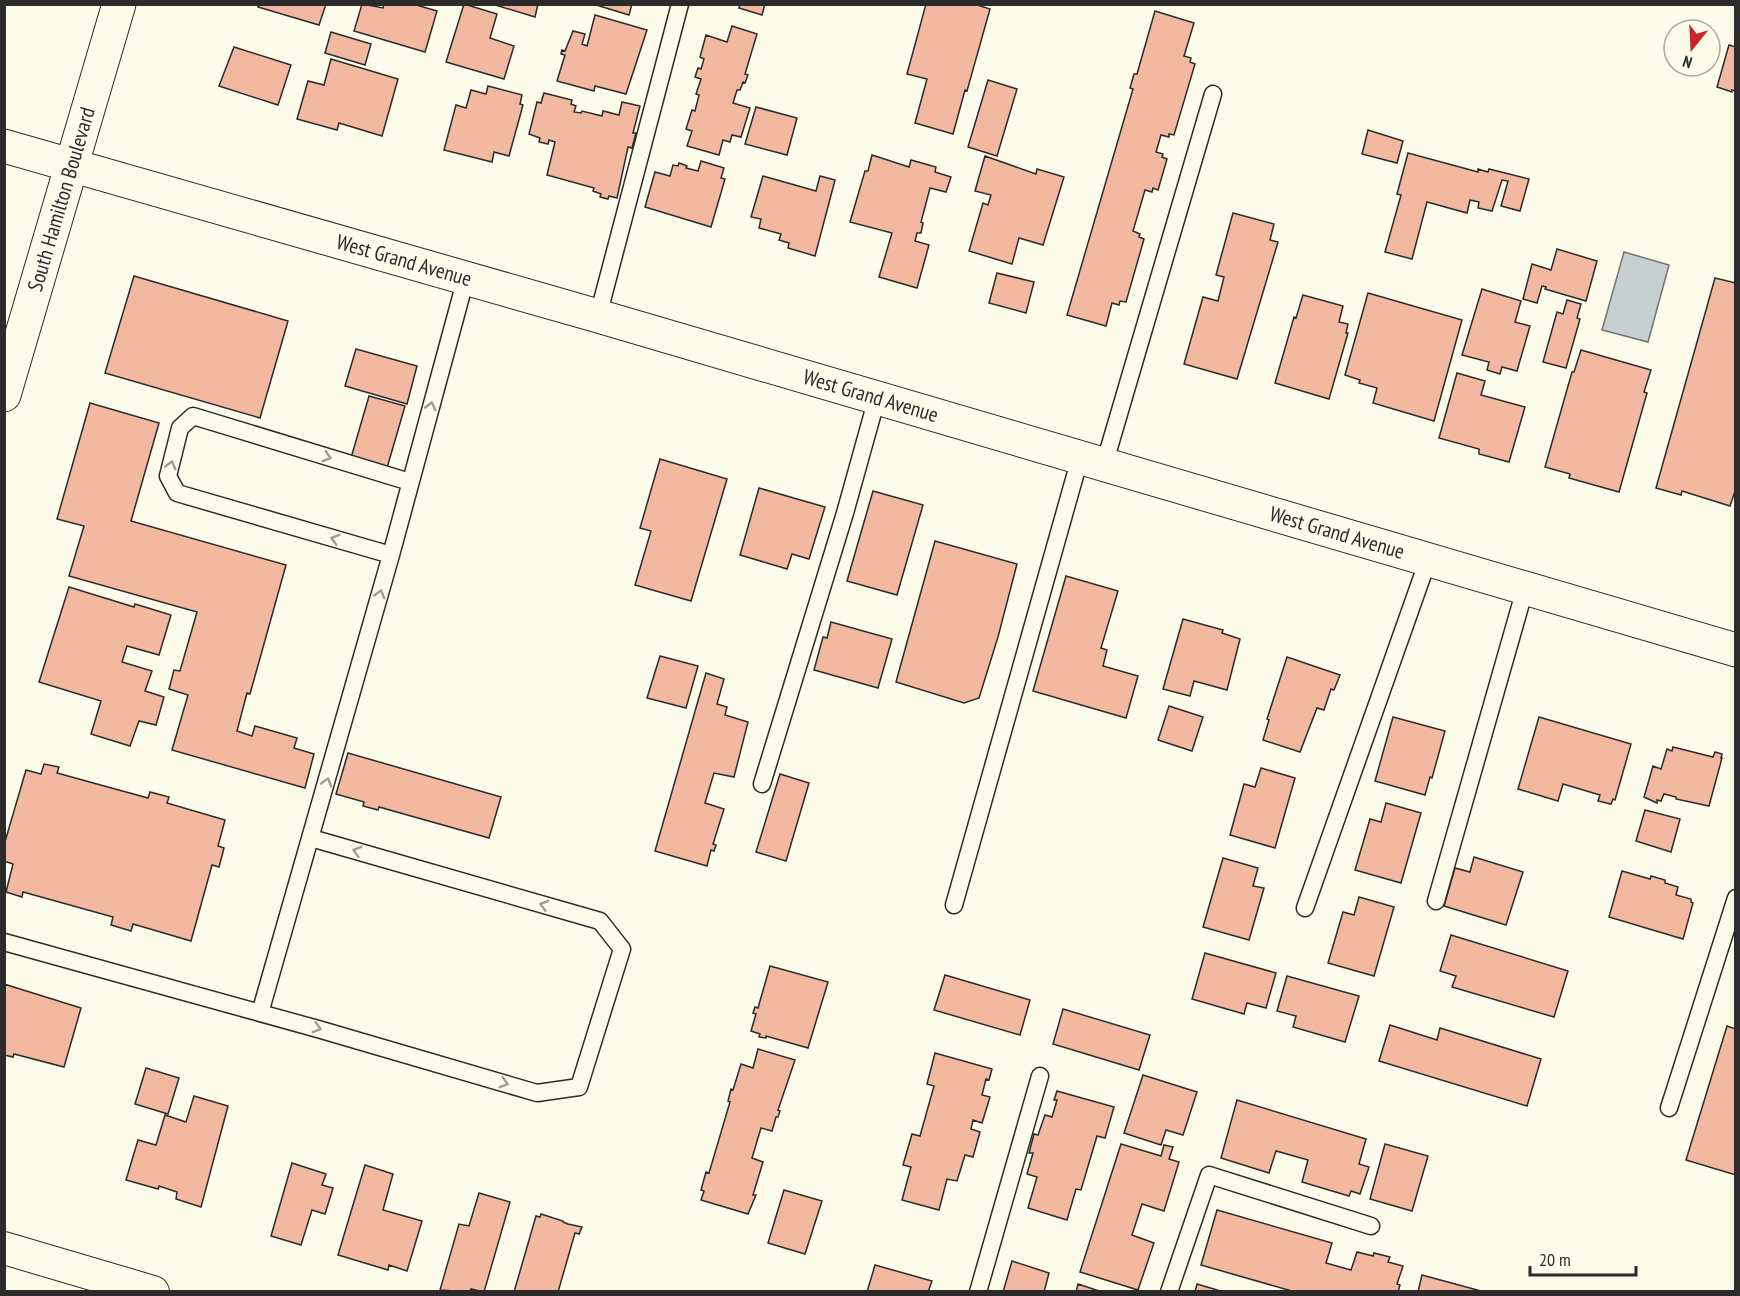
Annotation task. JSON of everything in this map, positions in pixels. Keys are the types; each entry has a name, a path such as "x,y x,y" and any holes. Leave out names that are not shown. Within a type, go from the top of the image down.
{"street":[{"name":"South Hamilton Boulevard","path":"4,395 119,4"},
{"name":"West Grand Avenue","path":"4,146 598,316 1736,650"},
{"path":"4,1248 153,1292"}],"lane":[{"path":"598,316 680,4"},
{"path":"954,905 1092,461 1213,94"},
{"path":"260,1013 391,555 466,278"},
{"path":"762,784 845,513 877,398"},
{"path":"391,555 177,493 168,476 180,428 193,416 411,482"},
{"path":"1305,908 1428,560"},
{"path":"1436,901 1525,589"},
{"path":"4,942 537,1093 579,1087 622,949 600,921 311,838"},
{"path":"1669,1108 1736,898"},
{"path":"978,1292 1040,1077"},
{"path":"1170,1292 1209,1174 1371,1226"}],"shaded area":[{"path":"1624,252 1669,265 1648,342 1602,330"}],"building":[{"path":"259,4 326,4 319,25 258,7"},
{"path":"362,4 383,8 384,4 413,4 437,11 425,52 354,31"},
{"path":"464,4 497,14 490,38 514,46 504,79 446,62"},
{"path":"492,4 538,4 535,17"},
{"path":"593,4 632,4 629,15"},
{"path":"740,4 765,4 762,15 739,8"},
{"path":"926,4 974,4 990,9 953,134 915,123 927,79 907,74"},
{"path":"1155,11 1194,23 1184,56 1191,58 1190,62 1195,64 1174,135 1169,134 1169,137 1161,135 1156,152 1163,154 1162,157 1167,159 1158,190 1153,188 1152,192 1145,190 1133,231 1144,239 1126,302 1120,301 1119,305 1112,303 1106,326 1067,315 1133,89 1130,88 1134,74 1137,74"},
{"path":"595,15 647,30 626,94 595,86 594,91 557,81 565,55 561,54 562,50 565,51 573,31 585,34 582,44 587,46"},
{"path":"732,26 757,34 745,74 748,75 740,90 737,90 733,103 750,108 741,137 732,135 730,142 723,140 719,155 687,146 692,131 686,129 692,110 695,111 699,95 696,94 701,79 695,77 704,59 700,57 706,35 727,42"},
{"path":"331,32 371,44 365,65 325,53"},
{"path":"1729,45 1736,47 1736,91 1732,90 1732,92 1717,87 1720,78 1722,78"},
{"path":"234,47 291,65 278,105 219,86"},
{"path":"331,59 398,79 382,136 339,123 337,130 297,119 308,81 324,85"},
{"path":"988,80 1017,89 997,156 968,147"},
{"path":"488,86 522,95 520,104 523,105 509,156 494,152 492,162 444,150 456,105 466,108 471,90 486,94"},
{"path":"544,93 572,100 571,104 576,106 574,112 581,113 582,111 602,116 603,111 619,115 622,102 640,106 633,133 636,133 632,148 628,147 617,198 600,197 601,194 593,191 594,188 547,175 555,142 549,140 548,144 539,142 540,138 529,134 537,102 541,103"},
{"path":"756,107 797,118 787,155 745,144"},
{"path":"1368,130 1403,141 1397,163 1362,154"},
{"path":"1408,153 1478,172 1478,169 1488,172 1489,169 1529,179 1520,211 1501,206 1508,181 1502,180 1492,211 1478,208 1479,202 1470,200 1467,213 1427,202 1412,259 1385,252 1401,195 1397,194"},
{"path":"872,155 909,167 911,160 936,167 935,172 951,177 946,192 930,188 921,222 923,223 921,233 917,233 915,241 929,245 917,288 879,277 892,233 850,222"},
{"path":"985,156 1036,174 1037,169 1064,177 1043,245 1019,238 1012,264 969,251 983,203 988,205 991,195 975,191"},
{"path":"701,161 724,168 721,178 725,179 711,227 645,207 655,172 670,176 673,165 678,166 679,163 687,166 686,168 698,171"},
{"path":"763,176 816,191 820,176 835,180 815,256 788,248 789,243 779,240 781,234 759,228 761,219 751,217"},
{"path":"1233,213 1274,224 1270,240 1278,242 1237,379 1184,364 1203,297 1218,301 1224,277 1216,275"},
{"path":"1557,249 1597,261 1586,301 1545,289 1546,287 1542,286 1537,303 1523,299 1532,264 1551,270"},
{"path":"997,273 1034,282 1026,313 989,303"},
{"path":"134,276 288,321 260,418 105,373"},
{"path":"1715,278 1736,283 1736,488 1730,506 1682,491 1681,495 1656,488"},
{"path":"1482,289 1521,301 1515,322 1530,326 1517,371 1502,367 1500,374 1487,370 1489,362 1462,355"},
{"path":"1368,293 1462,320 1434,421 1373,403 1377,388 1359,383 1360,380 1345,375"},
{"path":"1303,295 1343,306 1339,322 1348,324 1346,333 1348,333 1329,399 1275,383 1294,317 1296,318"},
{"path":"1567,300 1581,304 1577,318 1580,319 1566,368 1543,362 1557,312 1563,314"},
{"path":"356,349 417,366 407,404 345,386"},
{"path":"1581,350 1651,370 1644,392 1647,393 1619,492 1569,478 1570,474 1545,467 1572,372 1574,372"},
{"path":"1457,373 1485,381 1481,395 1525,407 1509,462 1479,454 1479,449 1439,438"},
{"path":"369,396 405,406 387,468 351,458"},
{"path":"90,403 159,423 131,521 286,565 250,694 247,693 237,731 252,736 255,726 297,738 294,748 314,754 305,788 172,750 188,695 169,689 174,670 180,671 197,612 69,576 84,526 57,519"},
{"path":"660,459 727,479 691,601 635,585 651,531 640,528"},
{"path":"759,488 825,507 809,559 792,554 787,569 740,555"},
{"path":"873,491 923,505 897,595 847,581"},
{"path":"935,541 1017,564 979,698 964,703 896,682"},
{"path":"1066,576 1118,591 1101,648 1107,650 1103,666 1138,676 1126,718 1033,691"},
{"path":"69,587 134,607 135,604 171,615 159,655 127,646 122,662 152,671 145,691 164,697 156,725 139,721 130,746 91,734 101,701 39,682"},
{"path":"1183,619 1223,630 1222,633 1240,639 1227,690 1194,681 1190,696 1163,689"},
{"path":"831,622 892,639 878,688 814,670 823,637 827,638"},
{"path":"660,656 698,666 686,708 647,698"},
{"path":"1287,657 1340,675 1334,690 1331,689 1324,710 1317,708 1300,752 1263,740 1269,720 1267,719"},
{"path":"706,673 724,679 717,704 727,707 725,715 748,722 734,777 714,773 705,803 724,809 713,844 716,845 714,851 711,850 707,866 655,851"},
{"path":"1169,706 1203,717 1192,751 1158,740"},
{"path":"1393,717 1445,731 1425,795 1375,781"},
{"path":"1539,717 1631,744 1615,800 1613,799 1611,804 1598,801 1600,795 1563,784 1558,801 1518,789"},
{"path":"1673,747 1713,757 1715,752 1722,754 1709,806 1664,794 1661,801 1657,800 1657,803 1644,797 1653,766 1661,769 1667,749 1672,751"},
{"path":"348,753 501,797 489,838 379,807 378,810 363,806 364,802 336,794"},
{"path":"44,764 59,767 57,773 148,798 150,792 169,797 167,803 225,820 218,846 224,848 219,867 212,865 191,941 133,924 131,931 111,925 113,917 23,892 22,897 6,892 13,864 4,861 4,845 26,770 41,774"},
{"path":"1261,768 1295,778 1275,848 1230,835 1244,784 1255,787"},
{"path":"780,774 809,783 786,861 756,852"},
{"path":"1386,803 1421,813 1401,883 1355,870 1370,819 1381,822"},
{"path":"1645,810 1680,819 1671,852 1636,841"},
{"path":"1474,857 1523,872 1506,925 1444,906 1455,868 1470,872"},
{"path":"1223,858 1258,868 1253,886 1264,888 1249,940 1203,927"},
{"path":"1622,871 1650,879 1651,876 1665,880 1665,883 1678,887 1676,895 1691,899 1693,903 1683,939 1609,917"},
{"path":"1359,897 1394,907 1374,976 1328,963 1343,912 1354,915"},
{"path":"1451,935 1568,971 1554,1017 1452,987 1456,976 1440,971"},
{"path":"1205,953 1276,973 1266,1008 1247,1003 1244,1014 1192,999"},
{"path":"770,966 828,982 808,1048 766,1036 766,1038 759,1037 760,1034 751,1031 756,1014 753,1013 755,1007 758,1008"},
{"path":"945,975 1030,1000 1020,1035 934,1010"},
{"path":"1287,976 1359,996 1345,1042 1293,1027 1296,1016 1277,1011"},
{"path":"4,984 81,1008 64,1067 14,1054 13,1057 4,1055"},
{"path":"1063,1009 1150,1035 1139,1070 1053,1044"},
{"path":"1390,1025 1437,1040 1440,1028 1541,1059 1527,1106 1379,1061"},
{"path":"1727,1026 1736,1029 1736,1175 1686,1160"},
{"path":"758,1049 795,1060 772,1131 761,1128 752,1158 763,1162 753,1195 756,1195 748,1214 701,1200 704,1191 701,1190 706,1172 709,1173 730,1102 728,1101 731,1089 733,1090 741,1064 753,1068"},
{"path":"935,1053 992,1069 989,1080 986,1079 982,1095 990,1097 982,1123 973,1120 971,1129 980,1132 973,1157 965,1155 957,1181 947,1179 939,1210 902,1200 911,1167 903,1165 912,1134 920,1136 934,1086 927,1084"},
{"path":"146,1068 179,1078 168,1114 135,1104"},
{"path":"1143,1075 1197,1092 1183,1135 1166,1130 1161,1145 1124,1133"},
{"path":"1057,1091 1114,1107 1105,1138 1097,1136 1081,1190 1076,1189 1067,1220 1028,1208 1037,1177 1027,1174 1033,1153 1029,1153 1034,1134 1038,1135 1045,1115 1052,1117"},
{"path":"194,1096 228,1106 201,1207 176,1199 177,1192 126,1180 138,1140 156,1145 165,1115 186,1122"},
{"path":"1237,1100 1366,1139 1359,1164 1369,1167 1360,1194 1351,1191 1349,1196 1302,1182 1308,1160 1276,1151 1269,1173 1221,1158"},
{"path":"1121,1144 1161,1156 1164,1145 1173,1147 1169,1159 1179,1162 1164,1211 1142,1204 1132,1235 1154,1243 1138,1290 1080,1272"},
{"path":"1385,1144 1428,1156 1412,1211 1370,1199"},
{"path":"292,1163 326,1174 322,1185 333,1188 325,1214 312,1210 301,1245 271,1236"},
{"path":"365,1165 393,1174 383,1210 422,1221 407,1271 389,1265 388,1270 338,1255"},
{"path":"784,1190 822,1201 805,1254 768,1243"},
{"path":"479,1193 510,1202 484,1292 471,1289 470,1292 440,1290 459,1224 469,1226"},
{"path":"1217,1210 1332,1243 1326,1263 1351,1270 1357,1252 1390,1257 1388,1262 1403,1266 1397,1284 1400,1285 1398,1292 1295,1292 1201,1265"},
{"path":"541,1214 582,1227 579,1234 575,1233 558,1292 514,1292 536,1216 540,1217"},
{"path":"1012,1261 1049,1273 1044,1292 1003,1292"},
{"path":"875,1265 932,1281 928,1292 867,1292"},
{"path":"1422,1275 1481,1291 1418,1292"},
{"path":"1078,1284 1102,1292 1076,1292"},
{"path":"1197,1284 1224,1292 1195,1292"}]}
